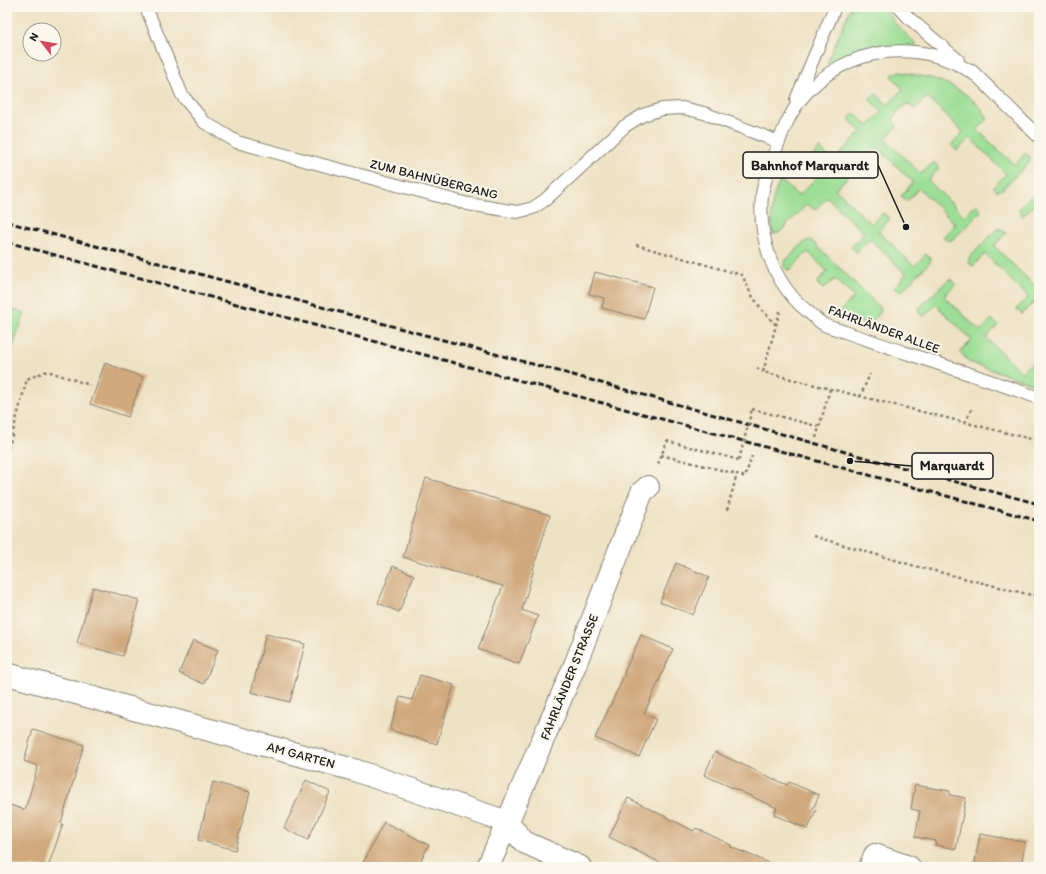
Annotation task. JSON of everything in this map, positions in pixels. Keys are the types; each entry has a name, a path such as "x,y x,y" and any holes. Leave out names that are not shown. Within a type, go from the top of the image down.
{"street":[{"name":"FAHRLÄNDER STRASSE","path":"488,867 575,664 642,492 648,487"},
{"name":"AM GARTEN","path":"7,674 354,770 507,822"},
{"path":"507,822 524,842 580,867"},
{"path":"870,867 875,855 909,867"}],"lane":[{"name":"ZUM BAHNÜBERGANG","path":"146,7 182,95 204,122 230,138 237,142 468,204 517,212 532,208 545,200 625,126 643,115 662,109 683,108 704,113 779,142"},
{"name":"FAHRLÄNDER ALLEE","path":"779,142 835,7"},
{"name":"FAHRLÄNDER ALLEE","path":"899,7 908,18 977,76 1039,137"},
{"name":"FAHRLÄNDER ALLEE","path":"977,76 965,67 952,61 923,52 908,51 893,51 864,56 836,68 802,98 786,123 767,173 762,193 761,214 764,236 770,259 790,294 806,311 824,324 1039,398"}],"path":[{"path":"636,245 742,275 754,300 776,325"},
{"path":"763,372 780,312"},
{"path":"757,368 763,372 1039,441"},
{"path":"7,454 27,379 47,371 90,385"},
{"path":"860,396 870,374"},
{"path":"816,438 830,389"},
{"path":"965,423 972,408"},
{"path":"648,487 667,440 738,460 752,409 820,427"},
{"path":"661,455 745,477 752,456"},
{"path":"727,510 737,474"},
{"path":"813,536 915,566 1039,597"}],"green space":[{"path":"851,7 883,7 895,23 916,44 916,46 914,48 860,53 830,65 828,64 827,63"},
{"path":"901,72 931,78 950,85 964,93 982,109 988,119 977,130 1015,165 1026,153 1030,157 1030,162 1001,190 997,191 993,187 1006,174 970,138 957,151 951,145 963,132 927,97 915,109 908,104 899,111 893,121 897,126 885,139 921,174 934,162 939,168 928,180 964,216 976,204 980,208 980,213 952,240 948,241 943,237 955,224 919,188 907,201 901,196 913,182 877,147 865,159 861,155 856,155 843,168 844,173 848,177 835,189 871,224 883,213 890,219 878,231 914,266 926,254 930,259 930,262 900,292 894,288 906,274 870,239 857,252 851,247 864,233 827,197 815,210 809,205 806,205 779,233 773,234 772,213 773,200 780,181 798,196 826,168 814,155 820,148 833,161 861,132 849,119 854,113 868,126 882,112 869,99 875,93 888,105 903,89 891,76 895,73"},
{"path":"1039,188 1039,208 1035,204 1023,216 1019,210 1020,207"},
{"path":"997,229 1001,229 1006,233 994,246 1039,290 1039,308 1033,303 1022,314 1016,309 1028,297 985,254 973,266 969,263 969,258"},
{"path":"811,240 880,308 880,313 868,325 837,314 854,297 835,279 823,289 819,286 817,283 827,271 808,252 791,269 788,270 785,268 784,262 806,241"},
{"path":"950,279 956,284 944,296 980,331 992,319 998,325 986,338 1021,372 1034,361 1039,366 1039,386 969,362 960,352 972,340 936,305 923,317 918,311 919,308"},
{"path":"7,308 25,313 7,362"}],"building":[{"path":"595,272 653,287 644,319 602,308 604,298 589,294"},
{"path":"105,363 143,377 128,417 90,404"},
{"path":"426,478 550,515 522,610 538,616 519,664 478,649 503,586 403,557"},
{"path":"676,563 709,577 693,615 660,602"},
{"path":"393,566 414,575 399,612 378,603"},
{"path":"93,587 139,600 123,656 77,643"},
{"path":"266,634 305,644 290,702 251,692"},
{"path":"641,635 673,649 644,714 656,719 639,757 595,738 625,674 624,673"},
{"path":"193,640 218,650 204,684 179,673"},
{"path":"420,675 454,685 437,744 390,730 400,697 412,700"},
{"path":"33,729 84,745 61,823 63,824 48,867 21,867 7,862 7,804 25,810 38,766 24,761"},
{"path":"715,752 787,785 789,782 819,795 813,809 816,810 808,829 774,815 777,808 704,775"},
{"path":"306,780 330,792 308,840 284,828"},
{"path":"213,782 250,792 235,850 198,840"},
{"path":"915,785 950,791 950,795 966,798 956,849 935,845 936,841 915,837 920,811 911,809"},
{"path":"628,798 694,831 696,828 731,845 731,847 779,867 669,867 609,837"},
{"path":"384,822 429,845 417,867 361,867"},
{"path":"980,834 1025,842 1021,867 974,867"}],"railway":[{"path":"7,222 573,375 863,457 1039,504"},
{"path":"7,242 1039,521"}],"place":[{"name":"Bahnhof Marquardt","path":"906,227"},
{"name":"Marquardt","path":"850,461"}]}
